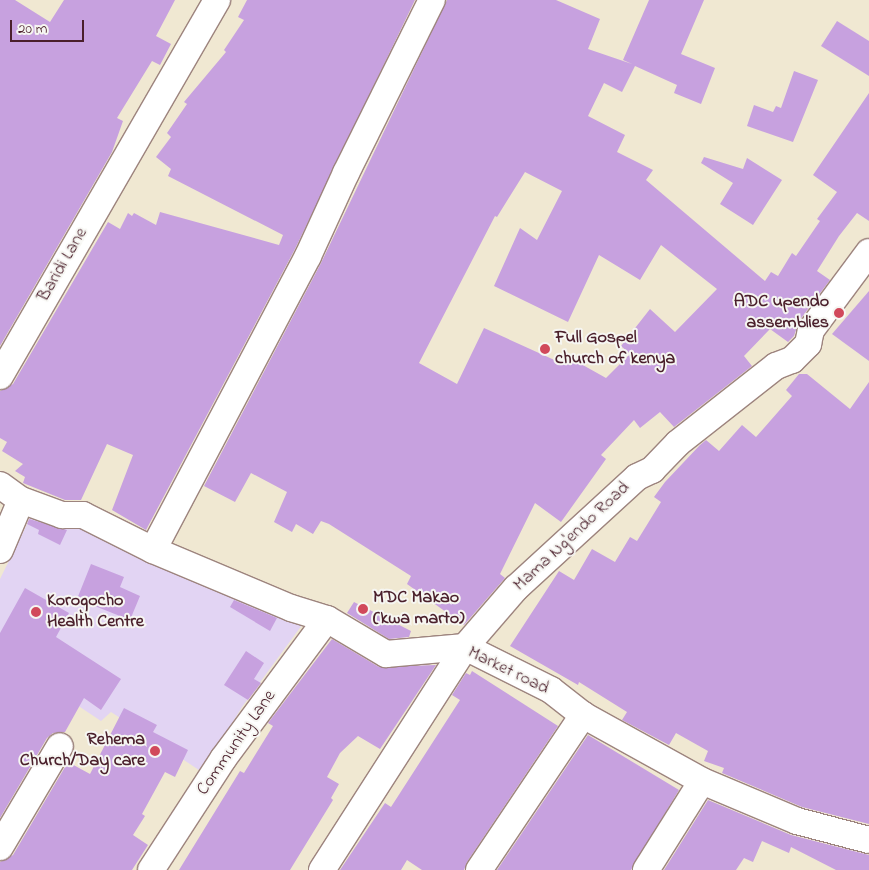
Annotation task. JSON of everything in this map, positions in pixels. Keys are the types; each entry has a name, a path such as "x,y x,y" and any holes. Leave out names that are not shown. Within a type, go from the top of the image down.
{"street":[{"name":"Baridi Lane","path":"0,376 217,0"},
{"path":"153,550 308,256 432,0"},
{"name":"Mama Ng'endo Road","path":"322,870 465,647 516,588 637,476 652,470 678,443 776,366 792,360 808,344 811,330 869,252"},
{"path":"0,550 10,492"},
{"name":"Market road","path":"10,492 62,515 84,515 153,550 291,608 327,619 386,654 465,647 550,690 583,714 702,781 797,821 869,840"},
{"name":"Community Lane","path":"151,870 223,759 327,619"},
{"path":"479,870 583,714"},
{"path":"0,847 60,746"},
{"path":"646,870 702,781"}],"shaded area":[{"path":"35,508 302,625 242,707 202,772 111,712 101,721 59,693 0,664 0,579"}],"building":[{"path":"0,0 15,0 50,22 64,0 175,0 156,36 171,44 160,65 152,61 117,118 123,121 112,152 0,346"},
{"path":"247,0 415,0 295,249 146,530 112,510 133,455 107,444 81,500 65,500 23,483 25,477 15,471 23,464 2,451 7,442 0,438 0,391 13,384 108,222 120,229 128,213 132,216 134,213 156,225 160,212 279,245 283,235 168,176 171,169 156,157 171,137 167,133 187,104 184,102 226,52 224,50 244,20 238,17"},
{"path":"447,0 556,0 600,19 588,49 632,64 623,60 649,0 704,0 681,54 715,68 701,104 674,93 677,85 635,66 622,92 604,83 588,116 625,135 617,152 653,170 646,180 765,281 771,272 778,276 792,253 796,256 820,221 817,219 837,192 813,175 869,93 869,221 857,213 839,236 817,271 830,280 799,321 794,336 788,342 770,329 744,356 752,366 674,427 660,412 640,428 634,420 601,455 606,459 561,522 535,503 500,574 505,578 464,625 407,584 411,576 329,524 321,521 313,534 296,524 292,532 274,522 287,492 251,473 235,502 204,486 321,263","holes":["525,172 562,191 537,240 520,228 494,286 568,322 599,255 640,280 661,245 717,289 675,332 650,309 621,346 630,354 606,378 565,355 561,363 484,328 457,384 419,363 495,216 497,217"]},
{"path":"837,21 869,41 869,76 821,46"},
{"path":"794,71 818,80 793,142 747,126 754,105 773,112 776,106 781,108"},
{"path":"704,157 743,169 747,158 782,180 753,225 720,204 733,183 701,163"},
{"path":"869,291 869,361 832,334"},
{"path":"799,374 807,374 850,409 869,382 869,824 802,807 722,773 724,768 704,761 708,751 676,733 669,745 622,720 627,712 579,682 578,685 510,646 559,571 574,580 592,549 615,562 630,537 637,541 661,502 654,497 665,482 700,445 706,440 719,451 742,425 756,437 792,396 786,390"},
{"path":"29,519 67,530 60,545 38,534 39,530 27,524"},
{"path":"91,564 124,577 120,587 140,596 130,620 77,599"},
{"path":"25,588 69,613 56,637 121,679 101,710 84,698 65,732 53,733 47,738 0,818 0,633"},
{"path":"234,600 277,618 270,631 230,607"},
{"path":"354,602 411,631 409,637 389,639 347,613"},
{"path":"332,639 379,667 436,665 380,749 358,736 340,753 327,777 339,784 331,798 333,800 290,870 179,870 240,771 244,773 273,726 268,723"},
{"path":"246,651 264,663 254,679 261,683 248,700 224,685"},
{"path":"472,671 558,726 467,862 464,870 422,870 407,860 401,870 340,870 385,803 391,807 460,700 452,695 466,673 470,675"},
{"path":"124,708 157,725 153,732 188,750 175,777 165,772 142,814 145,816 133,835 148,845 132,870 0,870 0,862 13,855 68,762 90,774"},
{"path":"588,735 679,790 631,870 497,870"},
{"path":"708,800 791,835 869,855 869,870 836,870 791,847 789,853 762,841 753,862 744,858 736,870 664,870"}],"place":[{"name":"ADC upendo assemblies","path":"839,313"},
{"name":"Full Gospel church of kenya","path":"545,349"},
{"name":"MDC Makao (kwa marto)","path":"363,609"},
{"name":"Korogocho Health Centre","path":"36,612"},
{"name":"Rehema Church/Day care","path":"155,751"}]}
